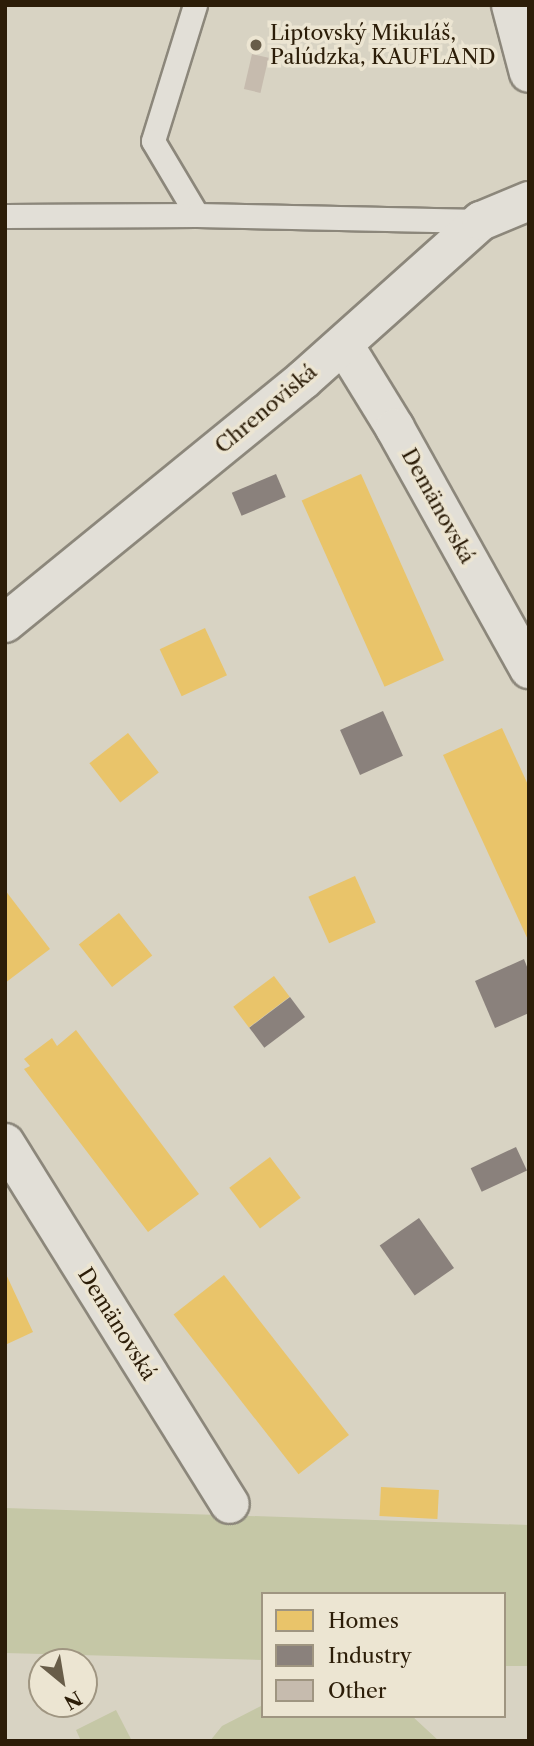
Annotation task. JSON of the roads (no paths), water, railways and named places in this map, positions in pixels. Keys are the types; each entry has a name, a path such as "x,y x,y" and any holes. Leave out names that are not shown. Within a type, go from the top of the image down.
{"street":[{"path":"511,5 529,73"},
{"name":"Chrenoviská","path":"12,610 344,345 481,221 529,201"},
{"name":"Demänovská","path":"344,345 395,428 529,669"},
{"name":"Demänovská","path":"5,1143 229,1504"}],"lane":[{"path":"195,5 153,141 197,215"},
{"path":"5,216 197,215 481,221"}],"place":[{"name":"Liptovský Mikuláš, Palúdzka, KAUFLAND","path":"256,45"}]}
